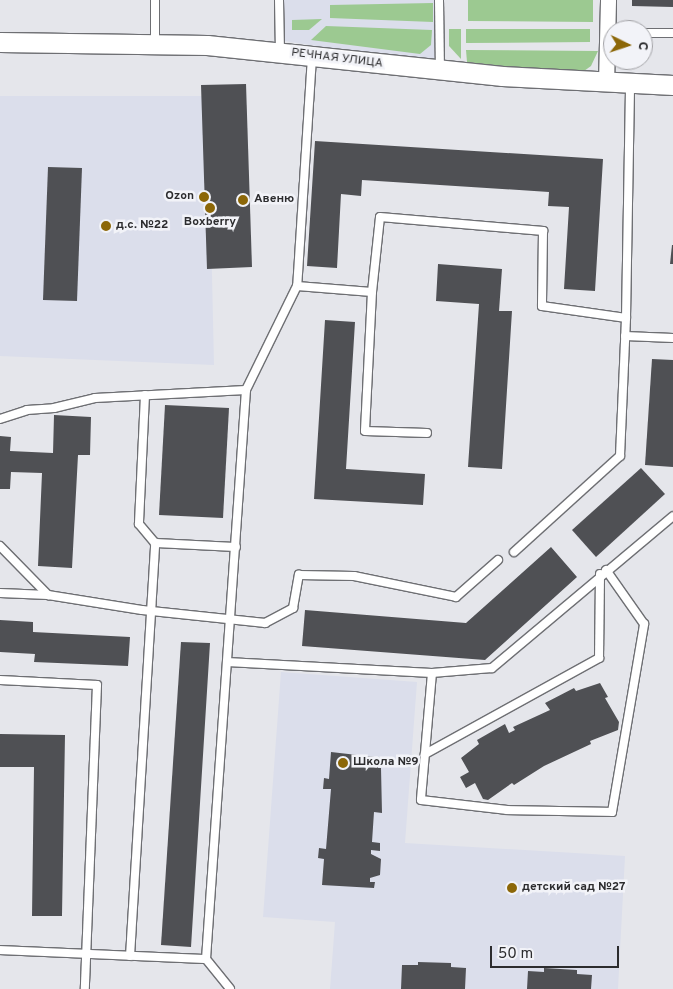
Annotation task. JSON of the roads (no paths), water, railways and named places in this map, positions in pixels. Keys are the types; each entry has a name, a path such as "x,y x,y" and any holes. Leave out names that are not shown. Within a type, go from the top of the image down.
{"street":[{"path":"608,0 609,20"},
{"name":"РЕЧНАЯ УЛИЦА","path":"0,42 155,43 280,52 312,57 606,83 673,85"},
{"path":"606,83 607,70"}],"lane":[{"path":"155,0 155,43"},
{"path":"279,0 280,52"},
{"path":"439,0 440,69"},
{"path":"653,33 673,33"},
{"path":"230,989 206,959 227,662 232,620 246,390 297,286 312,57"},
{"path":"514,552 620,456 626,318 630,84"},
{"path":"427,433 365,431 372,292 380,216 543,231 542,306 586,310 626,318"},
{"path":"297,286 372,292"},
{"path":"625,336 673,338"},
{"path":"0,419 27,410 54,408 95,398 246,390"},
{"path":"130,956 155,543 139,524 145,395"},
{"path":"227,662 432,673 492,668 603,572 673,516"},
{"path":"155,543 236,547"},
{"path":"0,546 48,595"},
{"path":"0,593 48,595 150,612 266,623 293,608 299,575 354,576 456,597 498,560"},
{"path":"432,673 421,800 507,810 612,812 644,624 603,572"},
{"path":"425,754 599,658 603,572"},
{"path":"0,680 97,686 85,989"},
{"path":"0,950 206,959"}],"place":[{"name":"Ozon","path":"204,197"},
{"name":"Авеню","path":"243,200"},
{"name":"Boxberry","path":"210,208"},
{"name":"д.с. №22","path":"106,226"},
{"name":"Школа №9","path":"343,763"},
{"name":"детский сад №27","path":"512,888"}]}
